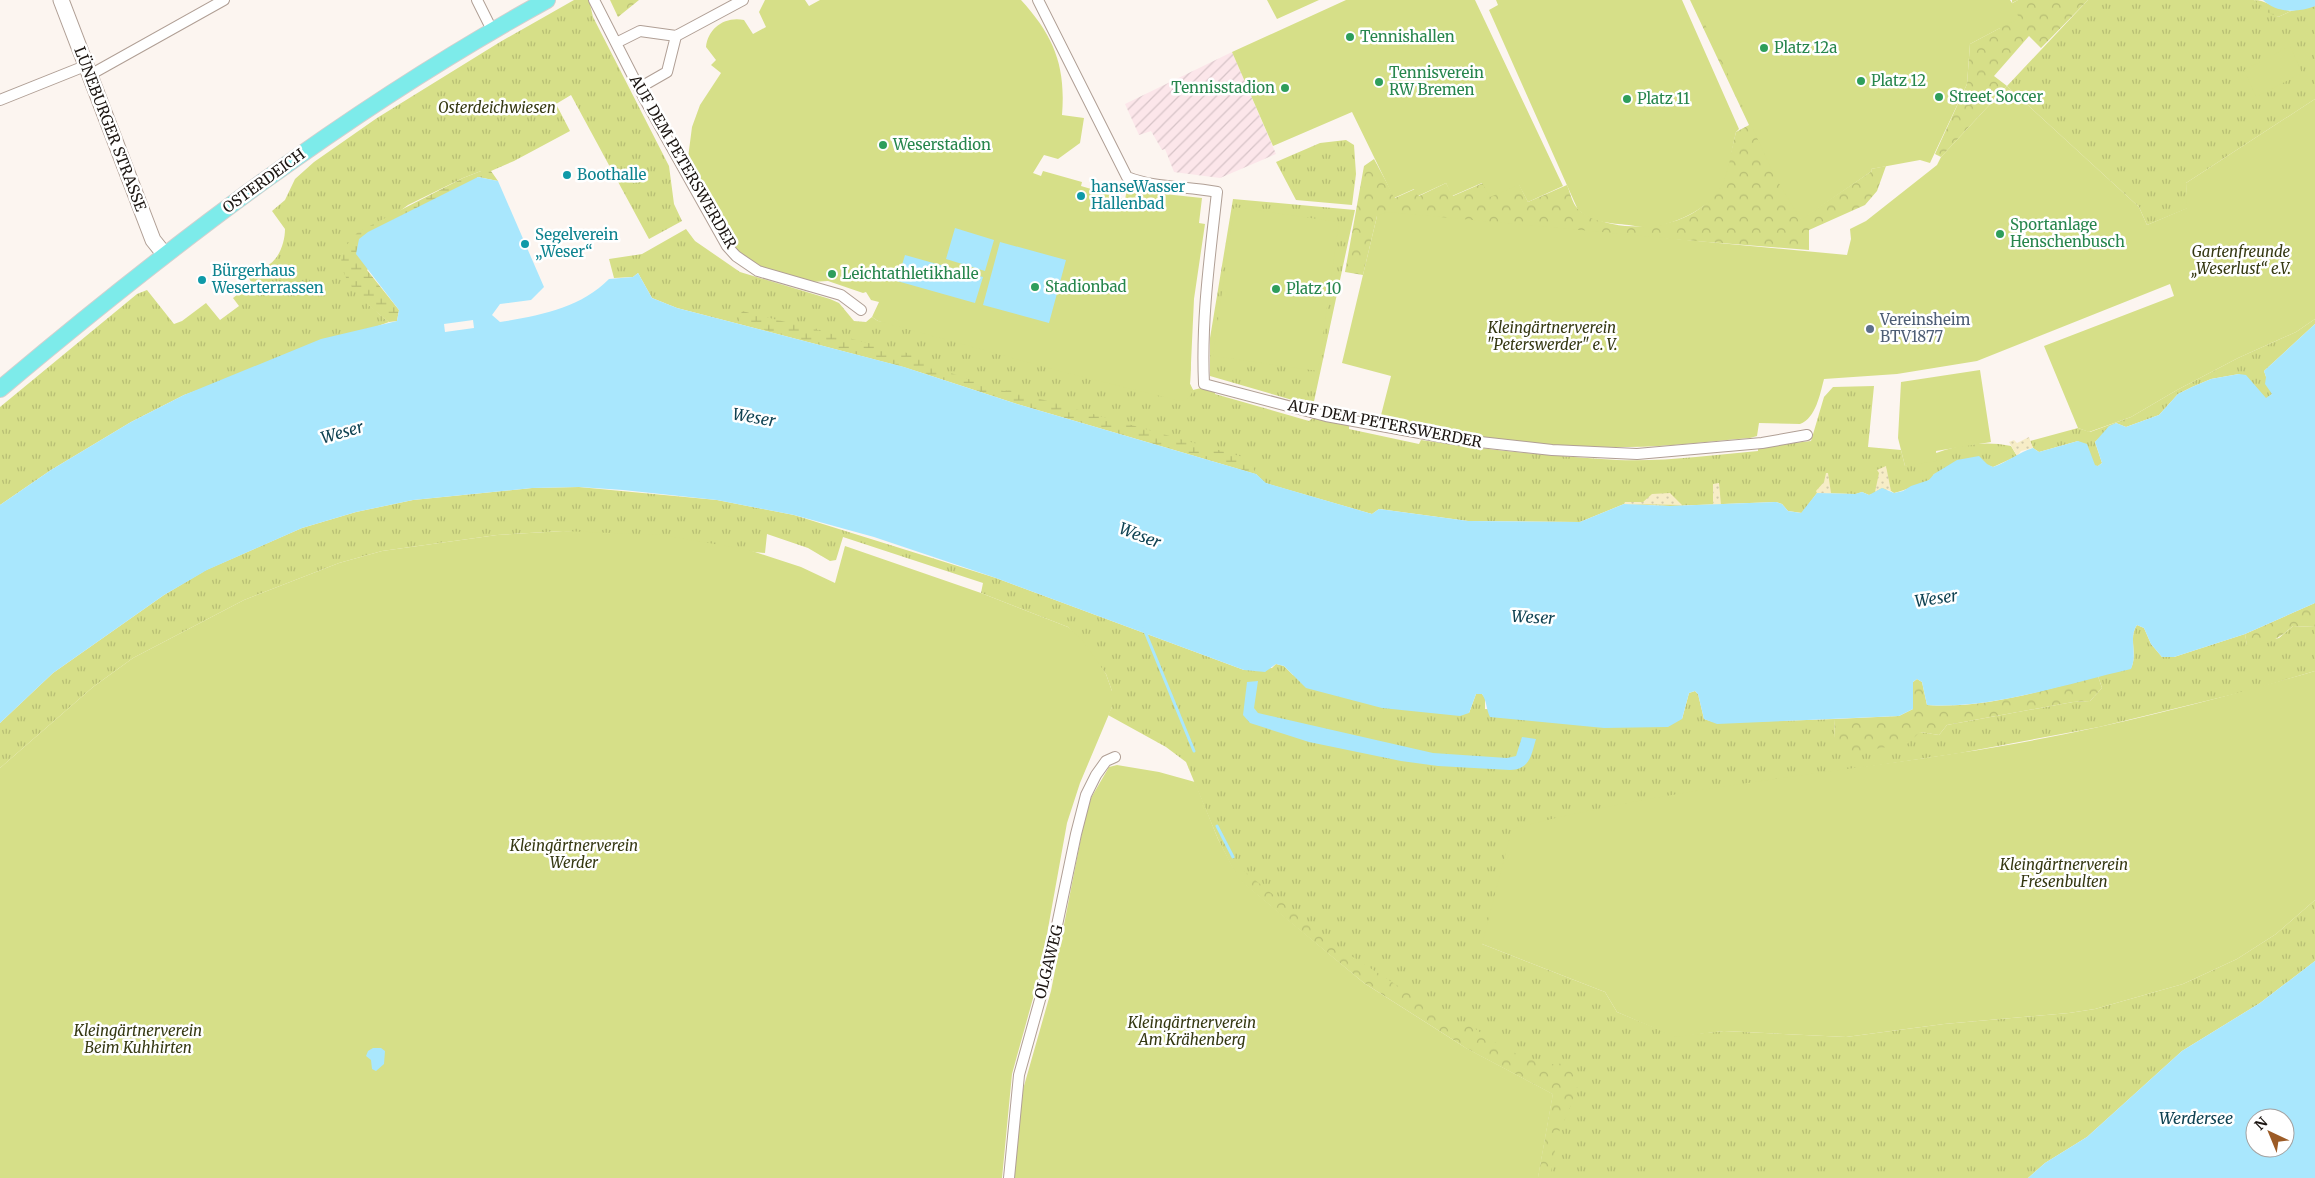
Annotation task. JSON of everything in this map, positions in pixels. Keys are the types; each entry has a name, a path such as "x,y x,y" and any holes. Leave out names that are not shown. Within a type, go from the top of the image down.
{"main road":[{"name":"OSTERDEICH","path":"0,389 165,255 365,109 492,30 547,0"}],"street":[{"name":"LÜNEBURGER STRASSE","path":"61,0 153,240 165,255"},
{"path":"0,100 87,71 224,0"},
{"path":"477,0 492,30"},
{"name":"AUF DEM PETERSWERDER","path":"594,0 639,88 727,246 736,256 758,270 841,296 861,310"},
{"path":"616,43 640,31 676,36 743,0"},
{"name":"AUF DEM PETERSWERDER","path":"1038,0 1127,177 1138,181 1194,187 1217,192 1202,351 1204,384 1345,419 1453,439 1552,450 1637,454 1762,442 1808,435"},
{"path":"639,88 666,72 676,36"},
{"name":"OLGAWEG","path":"1009,1178 1019,1075 1046,978 1076,834 1086,795 1096,775 1106,761 1115,757"}],"shaded area":[{"path":"1232,52 1276,154 1220,178 1174,172 1165,149 1162,150 1151,131 1139,135 1125,104"}],"green space":[{"name":"Osterdeichwiesen","path":"574,0 589,0 593,17 669,166 674,204 682,221 649,239 571,95 556,104 570,131 514,161 491,171 481,171 463,178 408,205 342,254 344,266 352,285 364,300 389,322 184,395 131,422 51,470 0,505 0,407 137,294 147,290 174,324 182,321 206,303 220,320 239,306 233,298 252,283 245,272 251,267 259,268 266,266 277,257 283,243 285,229 272,211 285,200 295,179 314,162 377,118 500,42"},
{"path":"610,0 639,0 618,17"},
{"name":"Weserstadion","path":"765,0 805,0 809,6 820,0 1021,0 1042,26 1050,39 1055,53 1062,81 1062,115 1084,118 1080,143 1058,159 1044,155 1033,173 1041,176 1043,171 1082,182 1081,186 1125,199 1127,190 1202,198 1199,223 1205,224 1194,299 1190,384 1193,390 1191,395 1185,400 1180,401 1063,372 878,321 872,317 879,302 871,300 866,292 863,293 828,281 811,282 763,271 730,247 689,169 688,158 692,127 700,105 721,73 711,65 716,60 706,47 710,34 724,22 737,19 744,20 753,34 766,27 759,12"},
{"path":"1267,0 1319,0 1277,19"},
{"name":"Tennisverein RW Bremen","path":"1346,0 1475,0 1563,186 1528,202 1519,185 1490,197 1482,183 1452,196 1446,183 1418,196 1414,189 1394,198 1352,112 1273,146 1232,52"},
{"name":"Platz 11","path":"1496,0 1682,0 1739,129 1736,132 1724,181 1712,199 1684,218 1652,227 1602,222 1590,218 1578,210 1489,10 1498,5"},
{"path":"1690,0 1715,0 1801,219 1872,171 1871,169 1886,166 1877,191 1865,205 1809,230 1809,250 1377,216 1363,275 1345,272 1364,166 1374,159 1395,198 1415,189 1419,196 1446,183 1453,196 1483,183 1519,184 1528,202 1567,185 1574,204 1582,213 1605,222 1636,227 1670,223 1699,209 1710,199 1720,184 1727,167 1736,132 1749,125"},
{"path":"1694,0 2010,0 2019,18 1970,44 1967,84 1930,163 1920,160 1871,169 1872,171 1801,220 1774,175"},
{"path":"2018,0 2088,0 2041,48 2029,36 1994,76 2007,86 1941,157 1935,154 1967,84 1970,44 2000,28 1993,14"},
{"path":"2088,0 2254,0 2278,17 2291,11 2315,6 2315,99 2186,183 2188,208 2147,225 2139,207 2007,86"},
{"path":"2254,0 2263,1 2291,11 2278,17 2267,12"},
{"path":"2290,46 2302,73 2256,97 2244,70"},
{"path":"2007,86 2139,207 2147,225 2187,208 2186,183 2315,99 2315,319 2296,332 2238,358 2131,417 2089,432 2078,428 2044,346 2174,296 2170,284 1977,361 1897,374 1824,379 1814,411 1805,421 1800,424 1759,423 1757,436 1750,438 1643,447 1565,446 1472,437 1379,423 1391,376 1342,363 1377,216 1387,212 1847,255 1851,239 1850,229 1866,221 1937,165 1941,157"},
{"path":"1346,140 1354,145 1356,174 1352,205 1296,200 1276,162 1320,143"},
{"path":"481,171 491,171 498,181 478,177 367,270 399,310 397,321 389,322 373,309 349,284 342,264 342,254 345,248 358,232 463,178"},
{"name":"Platz 10","path":"1233,199 1355,210 1313,406 1210,376 1210,338"},
{"name":"Platz 10","path":"1234,207 1339,222 1318,371 1213,356"},
{"path":"686,229 695,241 740,272 830,299 839,303 854,321 866,322 872,317 878,321 1191,360 1190,384 1193,390 1201,388 1215,390 1215,394 1309,421 1315,416 1349,425 1349,429 1419,444 1421,440 1469,447 1617,460 1670,459 1758,451 1758,447 1811,441 1824,397 1833,387 1874,386 1868,447 1901,450 1905,466 1930,455 1956,447 1983,443 2011,446 2017,456 1993,467 1987,465 1934,474 1927,481 1894,493 1888,489 1869,495 1862,492 1856,494 1817,493 1802,513 1788,511 1782,504 1776,502 1670,506 1624,504 1580,522 1468,521 1379,509 1372,514 1265,483 1256,474 904,367 677,308 652,298 638,273 633,277 614,278 609,259 642,254"},
{"path":"742,311 919,356 930,366 1004,391 1009,390 1243,457 1252,466 1256,474 1017,404 904,367 738,323"},
{"path":"2315,319 2315,324 2264,371 2272,394 2266,399 2239,374 2211,379 2178,394 2159,415 2126,427 2116,423 2095,442 2102,463 2098,466 2095,466 2078,441 2039,452 2033,448 2030,441 2078,428 2090,432 2131,417 2238,358 2296,332"},
{"path":"1980,370 1991,442 1936,451 1937,461 1905,466 1898,438 1901,382"},
{"path":"579,487 717,500 794,515 996,578 1244,670 1272,668 1276,664 1284,666 1293,675 1469,713 1476,694 1482,694 1485,698 1485,709 1682,719 1689,693 1695,691 1698,694 1704,719 1717,723 1835,719 1834,738 1920,732 1939,735 1947,725 2073,702 2090,701 2102,688 2098,676 2131,668 2134,657 2133,635 2137,625 2144,628 2151,644 2162,657 2174,657 2245,634 2247,645 2279,638 2293,626 2315,627 2315,671 2251,690 2099,727 1960,753 1678,795 1482,944 1605,992 1617,1012 1675,1036 1724,1031 1846,1037 1944,1024 2095,1009 2183,984 2237,959 2276,934 2315,900 2315,961 2260,1003 2182,1051 2087,1137 2045,1163 2028,1178 1538,1178 1553,1094 1466,1048 1238,879 1218,839 1186,762 1166,747 1108,715 1112,707 1112,691 1106,674 1068,627 981,593 983,583 843,537 836,560 830,561 808,548 767,534 765,553 563,531 497,535 382,551 339,563 244,600 133,658 93,687 0,768 0,723 53,673 164,595 206,570 302,528 356,512 413,500 532,488"},
{"name":"Kleingärtnerverein Werder","path":"563,531 663,535 749,550 801,567 835,583 845,546 981,593 1068,627 1083,641 1106,674 1112,691 1112,707 1080,783 1067,823 1040,973 1012,1074 1002,1178 0,1178 0,768 93,687 133,658 244,600 339,563 382,551 497,535"},
{"path":"2315,603 2315,627 2293,626 2272,641 2261,645 2247,646 2245,634"},
{"name":"Kleingärtnerverein Fresenbulten","path":"2315,671 2315,900 2276,934 2237,959 2183,984 2095,1009 1944,1024 1846,1037 1724,1031 1675,1037 1617,1012 1605,992 1482,944 1512,829 1567,815 1678,794 2003,746 2138,718 2227,696"},
{"path":"2098,676 2102,688 2090,701 2073,702 1947,725 1939,735 1920,732 1907,744 1848,753 1837,749 1834,738 1835,719 1899,716 1913,709 1913,682 1917,679 1922,682 1927,705 1948,705 1970,704 2014,697"},
{"name":"Kleingärtnerverein Am Krähenberg","path":"1117,765 1159,772 1195,782 1218,839 1239,879 1364,983 1466,1048 1553,1094 1538,1178 1014,1178 1022,1093 1051,991 1085,817 1091,798 1109,767"},
{"path":"1244,871 1339,948 1457,1024 1468,1023 1504,1048 1535,1061 1549,1064 1569,1063 1578,1090 1558,1134 1550,1178 1538,1178 1553,1094 1466,1048 1364,983 1238,879"}],"sand":[{"path":"2029,437 2033,448 2021,451 2017,456 2009,442 2014,440 2017,443"},
{"path":"1886,466 1891,491 1882,488 1875,492 1879,473 1877,470"},
{"path":"1826,473 1828,473 1831,493 1817,493 1816,491 1824,482"},
{"path":"1719,483 1721,505 1713,505 1713,484"},
{"path":"1670,493 1682,505 1624,504 1625,502 1643,502 1652,494"}],"water":[{"path":"2263,0 2315,0 2315,6 2295,11 2274,7"},
{"name":"Weser","path":"478,177 498,181 544,287 531,300 500,304 492,315 500,322 558,309 586,297 609,279 633,277 638,273 652,298 677,308 904,367 1017,404 1256,474 1266,483 1372,514 1379,509 1468,521 1580,522 1624,504 1670,506 1776,502 1782,504 1788,511 1801,513 1817,493 1855,494 1862,492 1869,495 1882,488 1894,493 1903,491 1929,480 1934,474 1957,460 1979,456 1993,467 2033,448 2039,452 2078,441 2087,444 2095,465 2098,466 2102,463 2095,442 2109,426 2116,423 2126,427 2159,415 2178,394 2211,379 2239,374 2246,375 2266,398 2272,394 2265,384 2266,377 2264,371 2315,324 2315,603 2245,634 2174,657 2162,657 2151,644 2144,628 2137,625 2133,635 2134,657 2131,669 2003,699 1977,703 1927,705 1922,682 1917,679 1913,682 1913,709 1899,716 1717,724 1704,719 1698,694 1695,691 1689,693 1682,719 1668,727 1604,728 1490,717 1482,694 1476,694 1469,713 1460,716 1382,708 1306,688 1284,666 1276,664 1265,672 1244,670 996,578 874,537 794,515 717,500 623,490 579,487 532,488 413,500 356,512 302,528 207,570 164,595 53,673 0,723 0,505 51,470 131,422 184,395 321,339 397,321 399,310 356,254 359,239 368,232"},
{"path":"955,228 994,240 985,271 946,259"},
{"path":"1000,242 1066,260 1049,323 983,305"},
{"path":"905,255 983,277 975,303 897,281"},
{"path":"1258,681 1254,708 1258,713 1433,753 1507,758 1516,756 1522,737 1536,739 1531,756 1526,764 1517,769 1510,770 1438,766 1401,761 1309,742 1250,723 1243,715 1247,682"},
{"name":"Werdersee","path":"2315,961 2315,1178 2028,1178 2045,1163 2087,1137 2182,1051 2260,1003"},
{"path":"373,1048 381,1048 385,1051 384,1064 376,1071 372,1069 371,1060 366,1056 368,1051"}],"pier":[{"path":"473,320 474,328 445,332 444,324"}],"waterway":[{"path":"1144,629 1194,751"},
{"path":"1217,826 1233,857"}],"place":[{"name":"Tennishallen","path":"1350,37"},
{"name":"Platz 12a","path":"1764,48"},
{"name":"Platz 12","path":"1861,81"},
{"name":"Tennisverein RW Bremen","path":"1379,82"},
{"name":"Tennisstadion","path":"1285,88"},
{"name":"Street Soccer","path":"1939,97"},
{"name":"Platz 11","path":"1627,99"},
{"name":"Weserstadion","path":"883,145"},
{"name":"Boothalle","path":"567,175"},
{"name":"hanseWasser Hallenbad","path":"1081,196"},
{"name":"Sportanlage Henschenbusch","path":"2000,234"},
{"name":"Segelverein „Weser“","path":"525,244"},
{"name":"Leichtathletikhalle","path":"832,274"},
{"name":"Bürgerhaus Weserterrassen","path":"202,280"},
{"name":"Stadionbad","path":"1035,287"},
{"name":"Platz 10","path":"1276,289"},
{"name":"Vereinsheim BTV1877","path":"1870,329"}],"park label":[{"name":"Gartenfreunde „Weserlust“ e.V.","path":"2241,260"},
{"name":"Kleingärtnerverein \"Peterswerder\" e. V.","path":"1552,336"},
{"name":"Kleingärtnerverein Beim Kuhhirten","path":"138,1040"}]}
